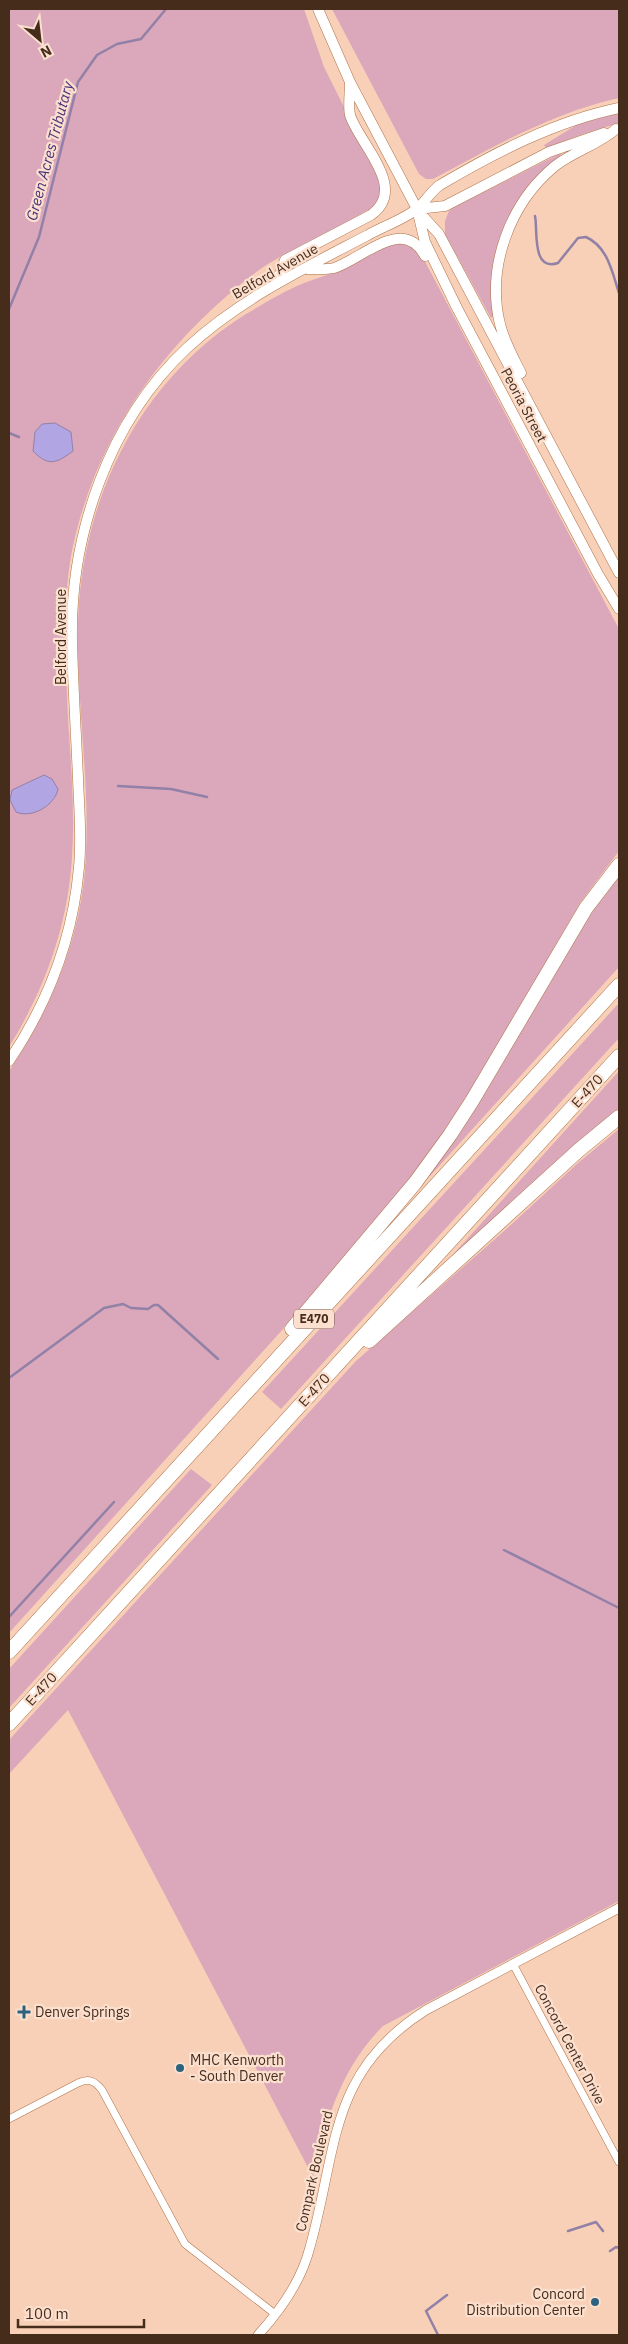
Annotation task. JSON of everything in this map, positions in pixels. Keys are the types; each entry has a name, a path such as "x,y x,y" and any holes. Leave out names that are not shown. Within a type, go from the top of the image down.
{"highway":[{"path":"261,1376 282,1341 415,1183 450,1136 586,908 619,865"},
{"name":"E470","path":"9,1652 619,985"},
{"name":"E-470","path":"9,1724 619,1056"},
{"path":"318,1386 429,1288 573,1156 619,1117"}],"main road":[{"name":"Peoria Street","path":"318,9 350,82 417,209 425,242 457,308 598,574 619,609"},
{"path":"276,284 285,260 371,214 379,207 384,198 385,182 350,114 350,82"},
{"name":"Belford Avenue","path":"9,1061 35,1017 52,980 66,939 77,886 80,829 72,614 79,556 91,505 121,436 142,402 169,367 215,324 276,284 417,209 437,187 532,136 575,120 619,108"},
{"path":"534,413 534,397 506,342 499,321 496,290 501,249 520,207 544,175 566,157 606,138 618,129"},
{"name":"Belford Avenue","path":"417,209 445,206 549,152 618,129"},
{"name":"Peoria Street","path":"417,209 440,234 619,573"},
{"path":"304,269 332,269 389,240 406,239 420,247 445,296 457,308"}],"street":[{"name":"Compark Boulevard","path":"258,2335 275,2314 294,2285 307,2257 336,2130 349,2095 369,2061 384,2042 410,2020 619,1908"},
{"name":"Concord Center Drive","path":"513,1964 619,2162"},
{"path":"9,2120 78,2083 91,2080 102,2090 185,2244 275,2314"}],"shaded area":[{"path":"9,9 304,9 324,67 381,181 379,200 372,208 264,266 225,298 193,328 164,360 138,395 115,433 96,472 82,513 71,556 66,597 66,658 73,822 70,882 60,932 44,979 9,1047"},
{"path":"332,9 619,9 619,98 570,112 523,132 433,179 426,179 419,174"},
{"path":"619,113 619,123 546,148 544,145 578,124"},
{"path":"561,153 560,157 506,224 494,316 491,318 445,234 445,221 449,211"},
{"path":"401,242 420,252 619,629 619,851 580,903 465,1102 419,1169 292,1319 9,1633 9,1071 36,1027 58,980 74,931 84,880 87,816 79,688 78,624 82,578 90,532 104,489 123,447 147,409 175,373 208,341 246,314 282,293"},
{"path":"55,423 71,432 73,451 53,462 44,460 33,451 35,432 42,424"},
{"path":"44,775 52,779 58,789 56,795 48,805 36,812 22,814 16,812 10,800 12,790"},
{"path":"619,875 619,967 430,1176 427,1174 494,1074 600,899"},
{"path":"619,1003 619,1038 281,1409 262,1392"},
{"path":"619,1071 619,1110 585,1138 449,1261 448,1260"},
{"path":"619,1129 619,1901 383,2026 356,2059 337,2096 313,2177 68,1710 9,1774 9,1740 356,1361 503,1232 578,1163"},
{"path":"191,1469 212,1485 9,1708 9,1669"}],"waterway":[{"name":"Green Acres Tributary","path":"9,309 39,237 78,82 97,55 117,44 141,39 166,9"},
{"path":"535,216 538,248 543,261 549,264 558,263 578,238 586,237 593,241 604,254 619,293"},
{"path":"9,433 19,437"},
{"path":"118,786 171,789 207,797"},
{"path":"9,1378 104,1308 123,1304 131,1308 148,1309 158,1305 218,1359"},
{"path":"9,1617 114,1502"},
{"path":"504,1550 619,1608"},
{"path":"568,2231 596,2222 603,2231"},
{"path":"610,2251 616,2247 619,2248"},
{"path":"438,2335 426,2311 447,2295"}],"place":[{"name":"Denver Springs","path":"24,2012"},
{"name":"MHC Kenworth - South Denver","path":"180,2068"},
{"name":"Concord Distribution Center","path":"595,2302"}]}
